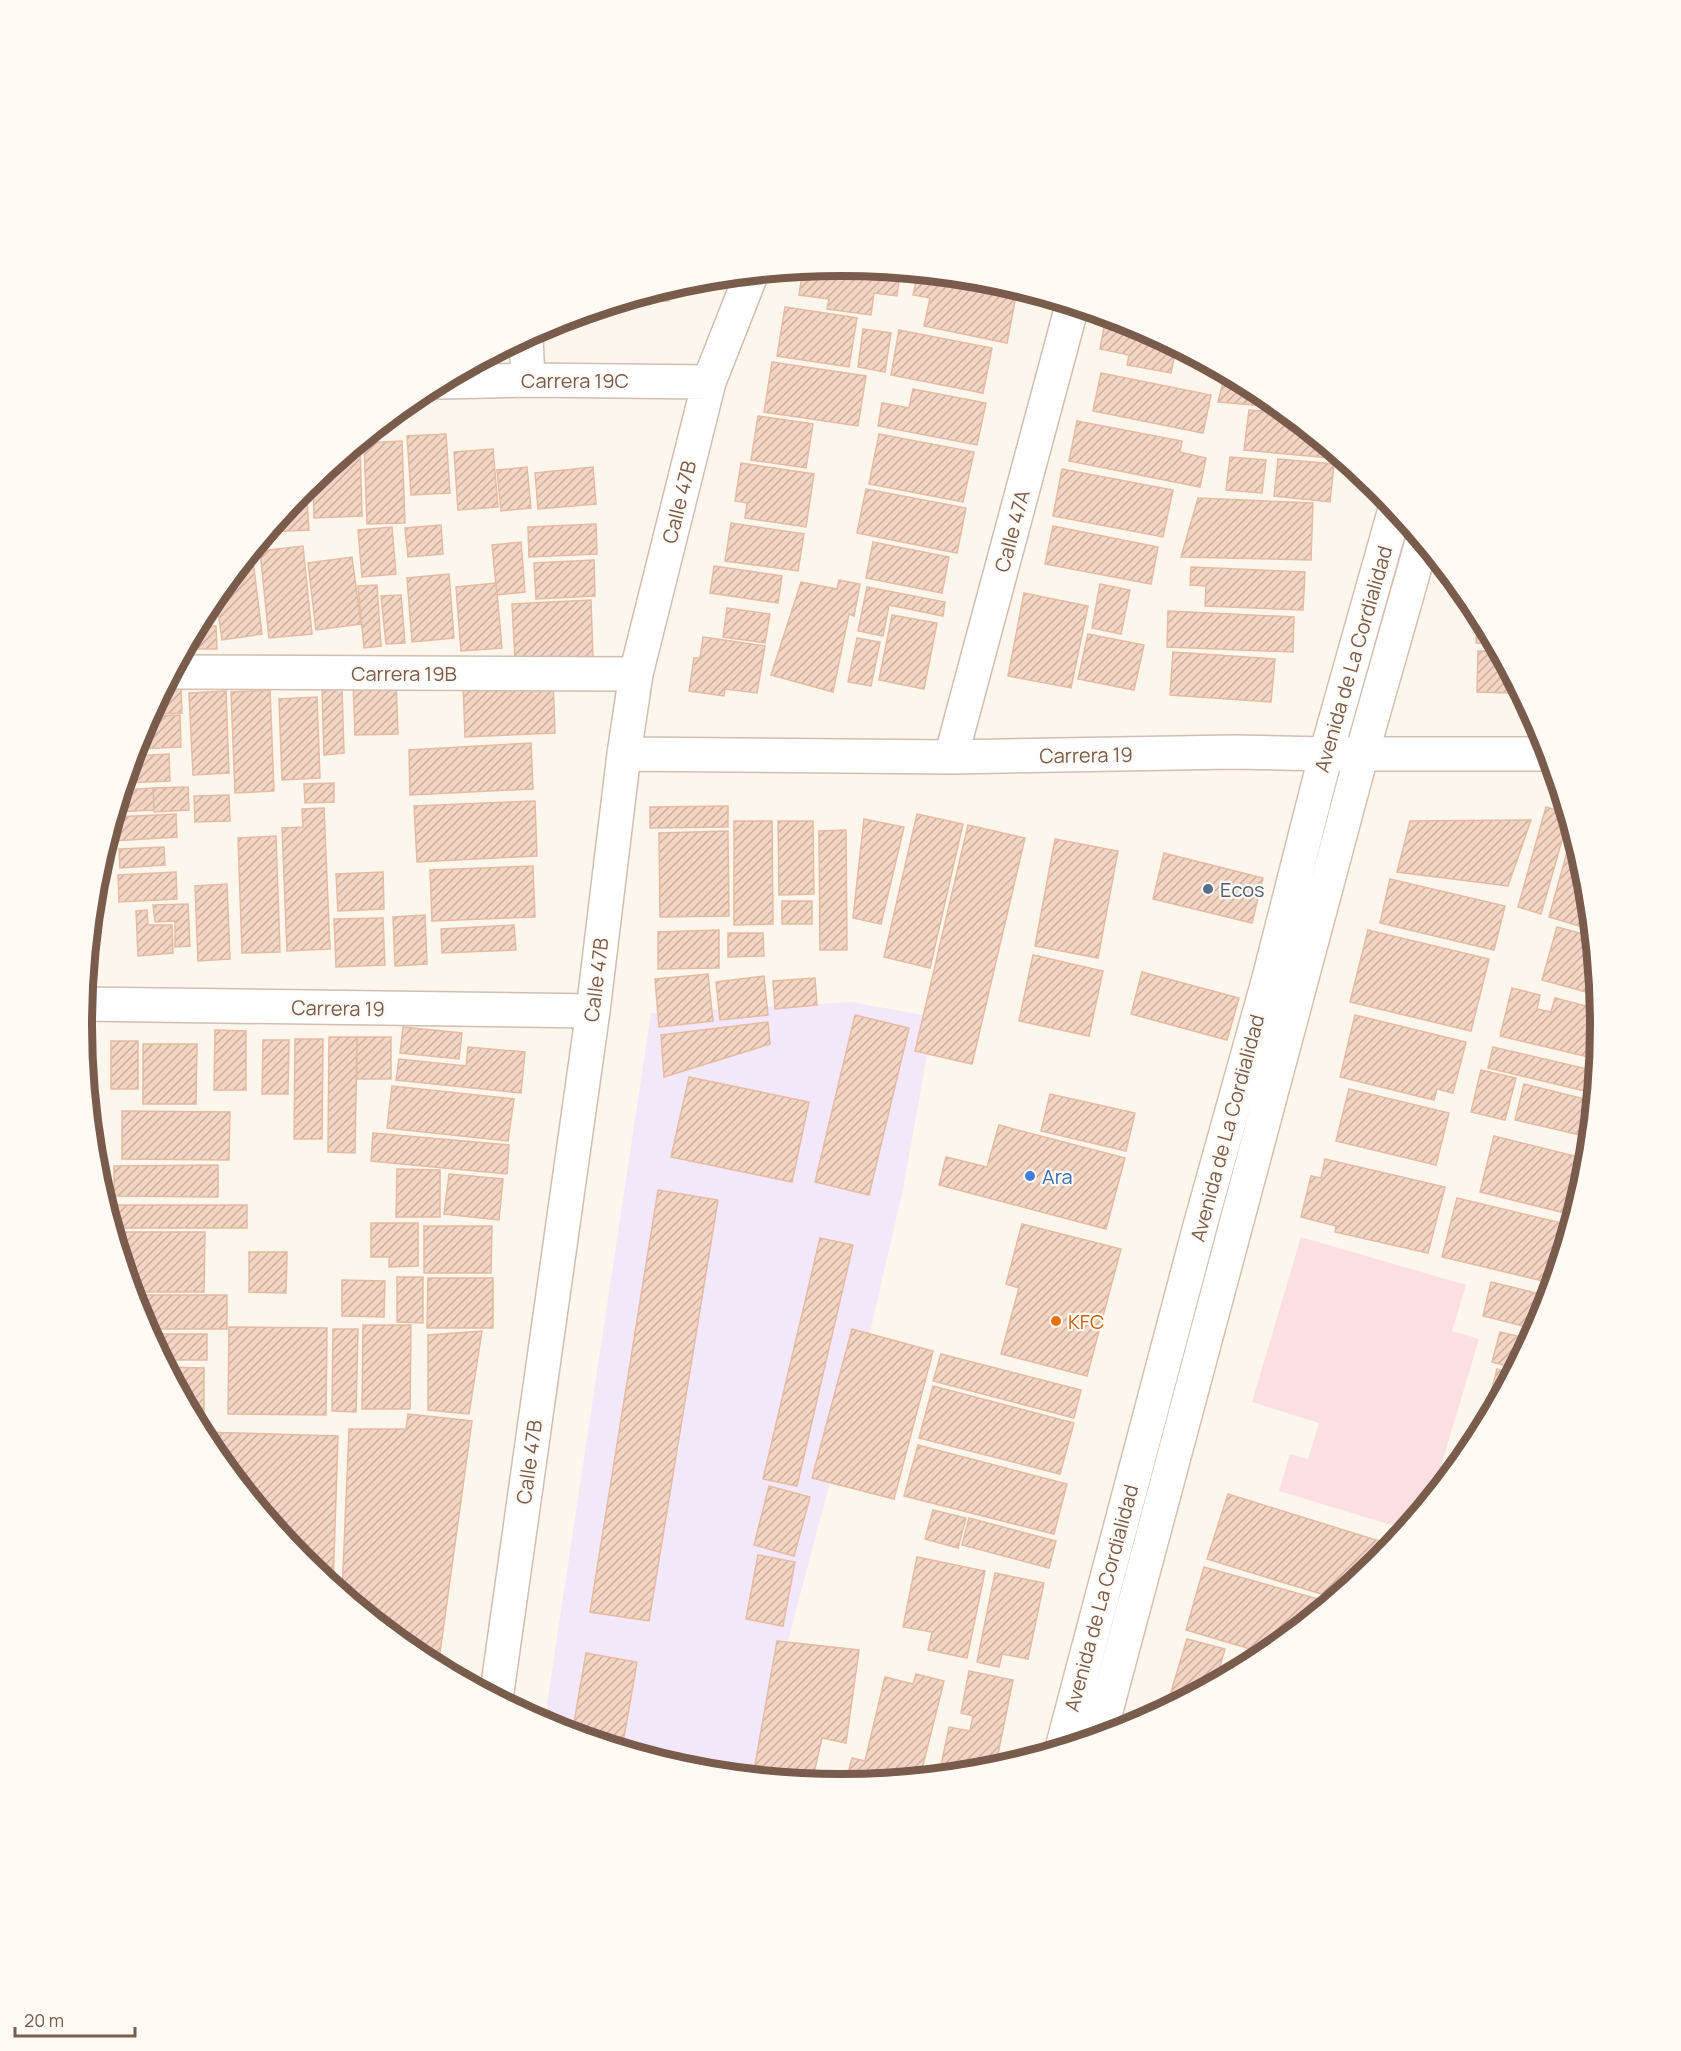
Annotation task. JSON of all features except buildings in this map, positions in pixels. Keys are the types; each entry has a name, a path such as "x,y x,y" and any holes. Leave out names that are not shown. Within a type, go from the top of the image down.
{"street":[{"name":"Calle 47B","path":"497,1691 592,1011 636,674 709,382 748,282"},
{"name":"Calle 47A","path":"951,757 1070,313"},
{"path":"526,346 528,380"},
{"name":"Carrera 19C","path":"459,382 709,382"},
{"name":"Avenida de La Cordialidad","path":"1064,1740 1215,1168 1269,978 1326,754 1392,519"},
{"name":"Avenida de La Cordialidad","path":"1102,1727 1362,753 1419,551"},
{"name":"Carrera 19B","path":"181,672 636,674"},
{"name":"Carrera 19","path":"624,754 951,757 1233,752 1538,754"},
{"name":"Carrera 19","path":"92,1004 592,1011"}],"shaded area":[{"path":"851,1002 934,1017 903,1189 871,1328 754,1769 694,1760 647,1749 600,1735 546,1713 651,1013"},
{"path":"1301,1237 1466,1285 1452,1331 1479,1339 1438,1477 1397,1527 1279,1491 1290,1454 1308,1459 1319,1423 1252,1402"}],"place":[{"name":"Ecos","path":"1208,889"},
{"name":"Ara","path":"1030,1176"},
{"name":"KFC","path":"1056,1321"}]}
